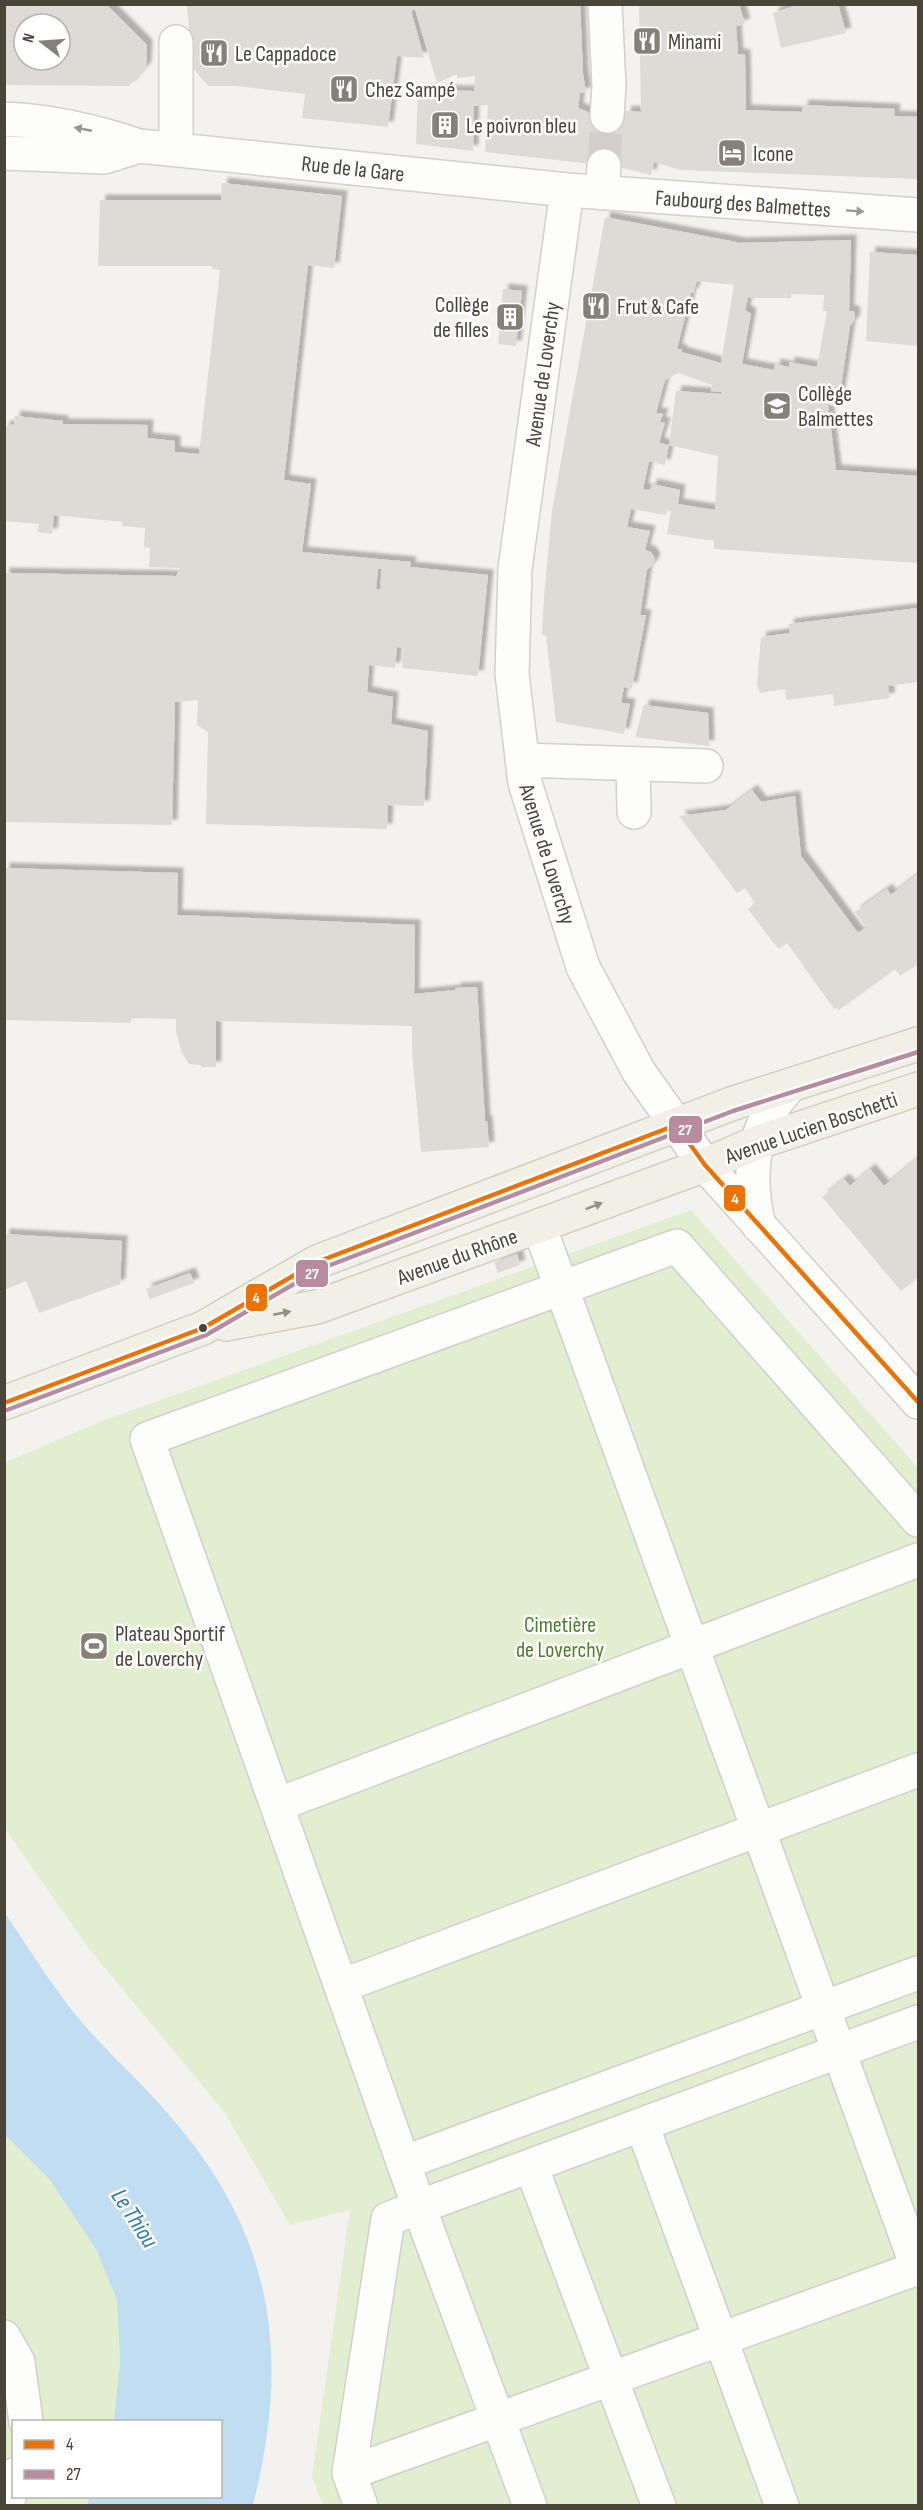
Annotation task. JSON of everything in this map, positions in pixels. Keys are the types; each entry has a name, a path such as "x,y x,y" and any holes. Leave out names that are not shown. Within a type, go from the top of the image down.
{"main road":[{"name":"Avenue Lucien Boschetti","path":"676,1125 730,1104 918,1044"},
{"name":"Avenue Lucien Boschetti","path":"705,1165 756,1143 918,1089"},
{"name":"Avenue du Rhône","path":"4,1403 203,1328 317,1262 676,1125"},
{"name":"Avenue du Rhône","path":"203,1328 317,1307 705,1165"}],"street":[{"path":"605,4 609,86 607,117"},
{"path":"176,42 176,149"},
{"name":"Rue de la Gare","path":"4,119 38,120 92,131 139,146 567,190"},
{"name":"Rue de la Gare","path":"4,153 104,157 139,146"},
{"name":"Faubourg des Balmettes","path":"567,190 603,180 918,215"},
{"name":"Avenue de Loverchy","path":"567,190 515,569 512,674 525,783 584,967 639,1072 705,1165 918,1402"},
{"path":"522,760 706,766"},
{"path":"633,764 634,812"},
{"path":"759,1227 753,1202 752,1167 756,1143 770,1112 790,1086"},
{"path":"349,2473 918,2268 539,1226"},
{"path":"530,2505 403,2163 147,1439 677,1246 918,1520"},
{"path":"277,1805 918,1560"},
{"path":"341,1986 918,1770"},
{"path":"403,2163 918,1973"},
{"path":"361,2505 349,2473 388,2218 918,2022"},
{"path":"642,2125 782,2505"},
{"path":"531,2166 659,2505"},
{"path":"4,2337 18,2362 26,2420"},
{"path":"8,2505 12,2485"}],"green space":[{"name":"Cimetière de Loverchy","path":"691,1210 918,1468 918,2505 323,2505 312,2477 350,2210 290,2225 225,2113 87,1946 5,1829 4,1463 102,1421"},
{"path":"5,2135 50,2180 96,2249 117,2300 120,2362 114,2420 12,2420 12,2498 90,2498 87,2505 5,2505"}],"water":[{"name":"Le Thiou","path":"4,1912 74,2013 170,2116 205,2161 232,2206 252,2252 265,2299 271,2347 271,2398 265,2450 253,2505 87,2505 90,2498 222,2498 222,2420 114,2420 120,2362 117,2300 96,2249 50,2180 5,2135"}],"building":[{"path":"4,4 106,4 147,45 146,67 129,86 4,85"},
{"path":"187,4 580,4 586,93 580,93 578,108 588,112 592,118 607,116 625,119 626,111 641,112 639,4 739,4 745,24 736,26 738,54 745,55 746,110 802,112 803,105 895,109 894,116 918,117 918,179 680,170 654,162 651,175 619,167 485,152 488,105 474,106 473,151 416,144 418,90 474,91 475,76 457,78 457,74 437,83 415,9 411,11 424,58 397,56 388,127 302,118 305,94 236,86 208,86 192,67"},
{"path":"800,4 838,4 846,33 781,48 773,13"},
{"path":"222,183 342,196 334,268 308,265 284,480 311,484 302,552 411,562 410,567 488,575 478,676 402,668 403,648 397,647 395,668 369,665 367,692 393,697 391,724 428,731 424,806 388,805 387,829 206,824 208,732 197,725 198,700 175,702 172,825 4,822 4,573 176,576 180,568 149,567 150,548 144,547 145,528 122,526 122,522 54,515 52,534 38,532 39,524 4,521 4,427 14,424 15,416 63,421 63,424 148,425 147,438 175,441 175,452 199,454 220,270 212,269 212,266 98,266 100,200 221,200","holes":["378,569 382,569 380,590 376,589"]},
{"path":"605,217 741,243 851,240 849,311 854,311 855,319 850,326 838,407 828,405 836,470 918,476 918,563 714,549 714,541 667,534 671,511 667,510 666,515 631,509 627,527 650,531 645,550 651,552 655,559 647,570 640,615 646,615 632,688 624,687 621,703 630,704 624,734 556,722 546,636 542,634 552,511","holes":["697,281 734,285 721,363 677,349 691,293","791,294 824,295 823,311 827,311 817,367 789,362 789,367 775,364 774,370 742,364 751,314 745,310 748,298 791,298","678,373 712,385 711,391 721,392 721,394 676,391 669,445 659,443 665,423 660,422 663,414 656,413 665,380","669,445 718,456 715,510 678,504 680,490 652,484 650,490 643,489 649,461 665,465"]},
{"path":"870,252 918,255 918,346 866,341"},
{"name":"Collège de filles","path":"503,289 522,291 516,346 498,344"},
{"path":"918,608 918,682 888,686 890,698 834,706 833,694 786,700 785,689 760,693 757,685 761,637 790,633 788,624"},
{"path":"644,705 708,713 709,746 635,737"},
{"path":"752,790 761,802 795,796 801,856 858,933 866,927 855,912 887,889 891,895 918,874 918,964 900,976 895,969 839,1010 834,1009 787,943 779,949 748,909 755,903 745,888 737,893 679,816 726,810"},
{"path":"4,868 178,873 177,915 415,925 414,994 477,987 485,1121 487,1121 489,1147 421,1152 412,1052 412,1026 216,1021 216,1067 201,1067 201,1065 189,1064 182,1053 176,1032 176,1019 131,1018 131,1023 4,1020"},
{"path":"918,1158 918,1277 901,1291 822,1197 844,1179 850,1186 870,1169 884,1186"},
{"path":"4,1234 122,1241 120,1284 39,1313 26,1281 4,1290"},
{"path":"517,1254 520,1265 498,1273 494,1262"},
{"path":"190,1273 194,1283 150,1299 146,1289"}],"tunnel":[{"path":"604,166 607,116"}],"transit line":[{"name":"27","path":"7,1410 206,1335 320,1269 733,1111 918,1052"},
{"name":"4","path":"4,1403 203,1328 317,1262 676,1125 705,1165 918,1402"}],"place":[{"name":"Minami","path":"647,41"},
{"name":"Le Cappadoce","path":"214,53"},
{"name":"Chez Sampé","path":"344,89"},
{"name":"Le poivron bleu","path":"445,125"},
{"name":"Icone","path":"732,153"},
{"name":"Frut & Cafe","path":"596,306"},
{"name":"Collège de filles","path":"510,317"},
{"name":"Collège Balmettes","path":"777,406"},
{"name":"Plateau Sportif de Loverchy","path":"94,1646"}]}
